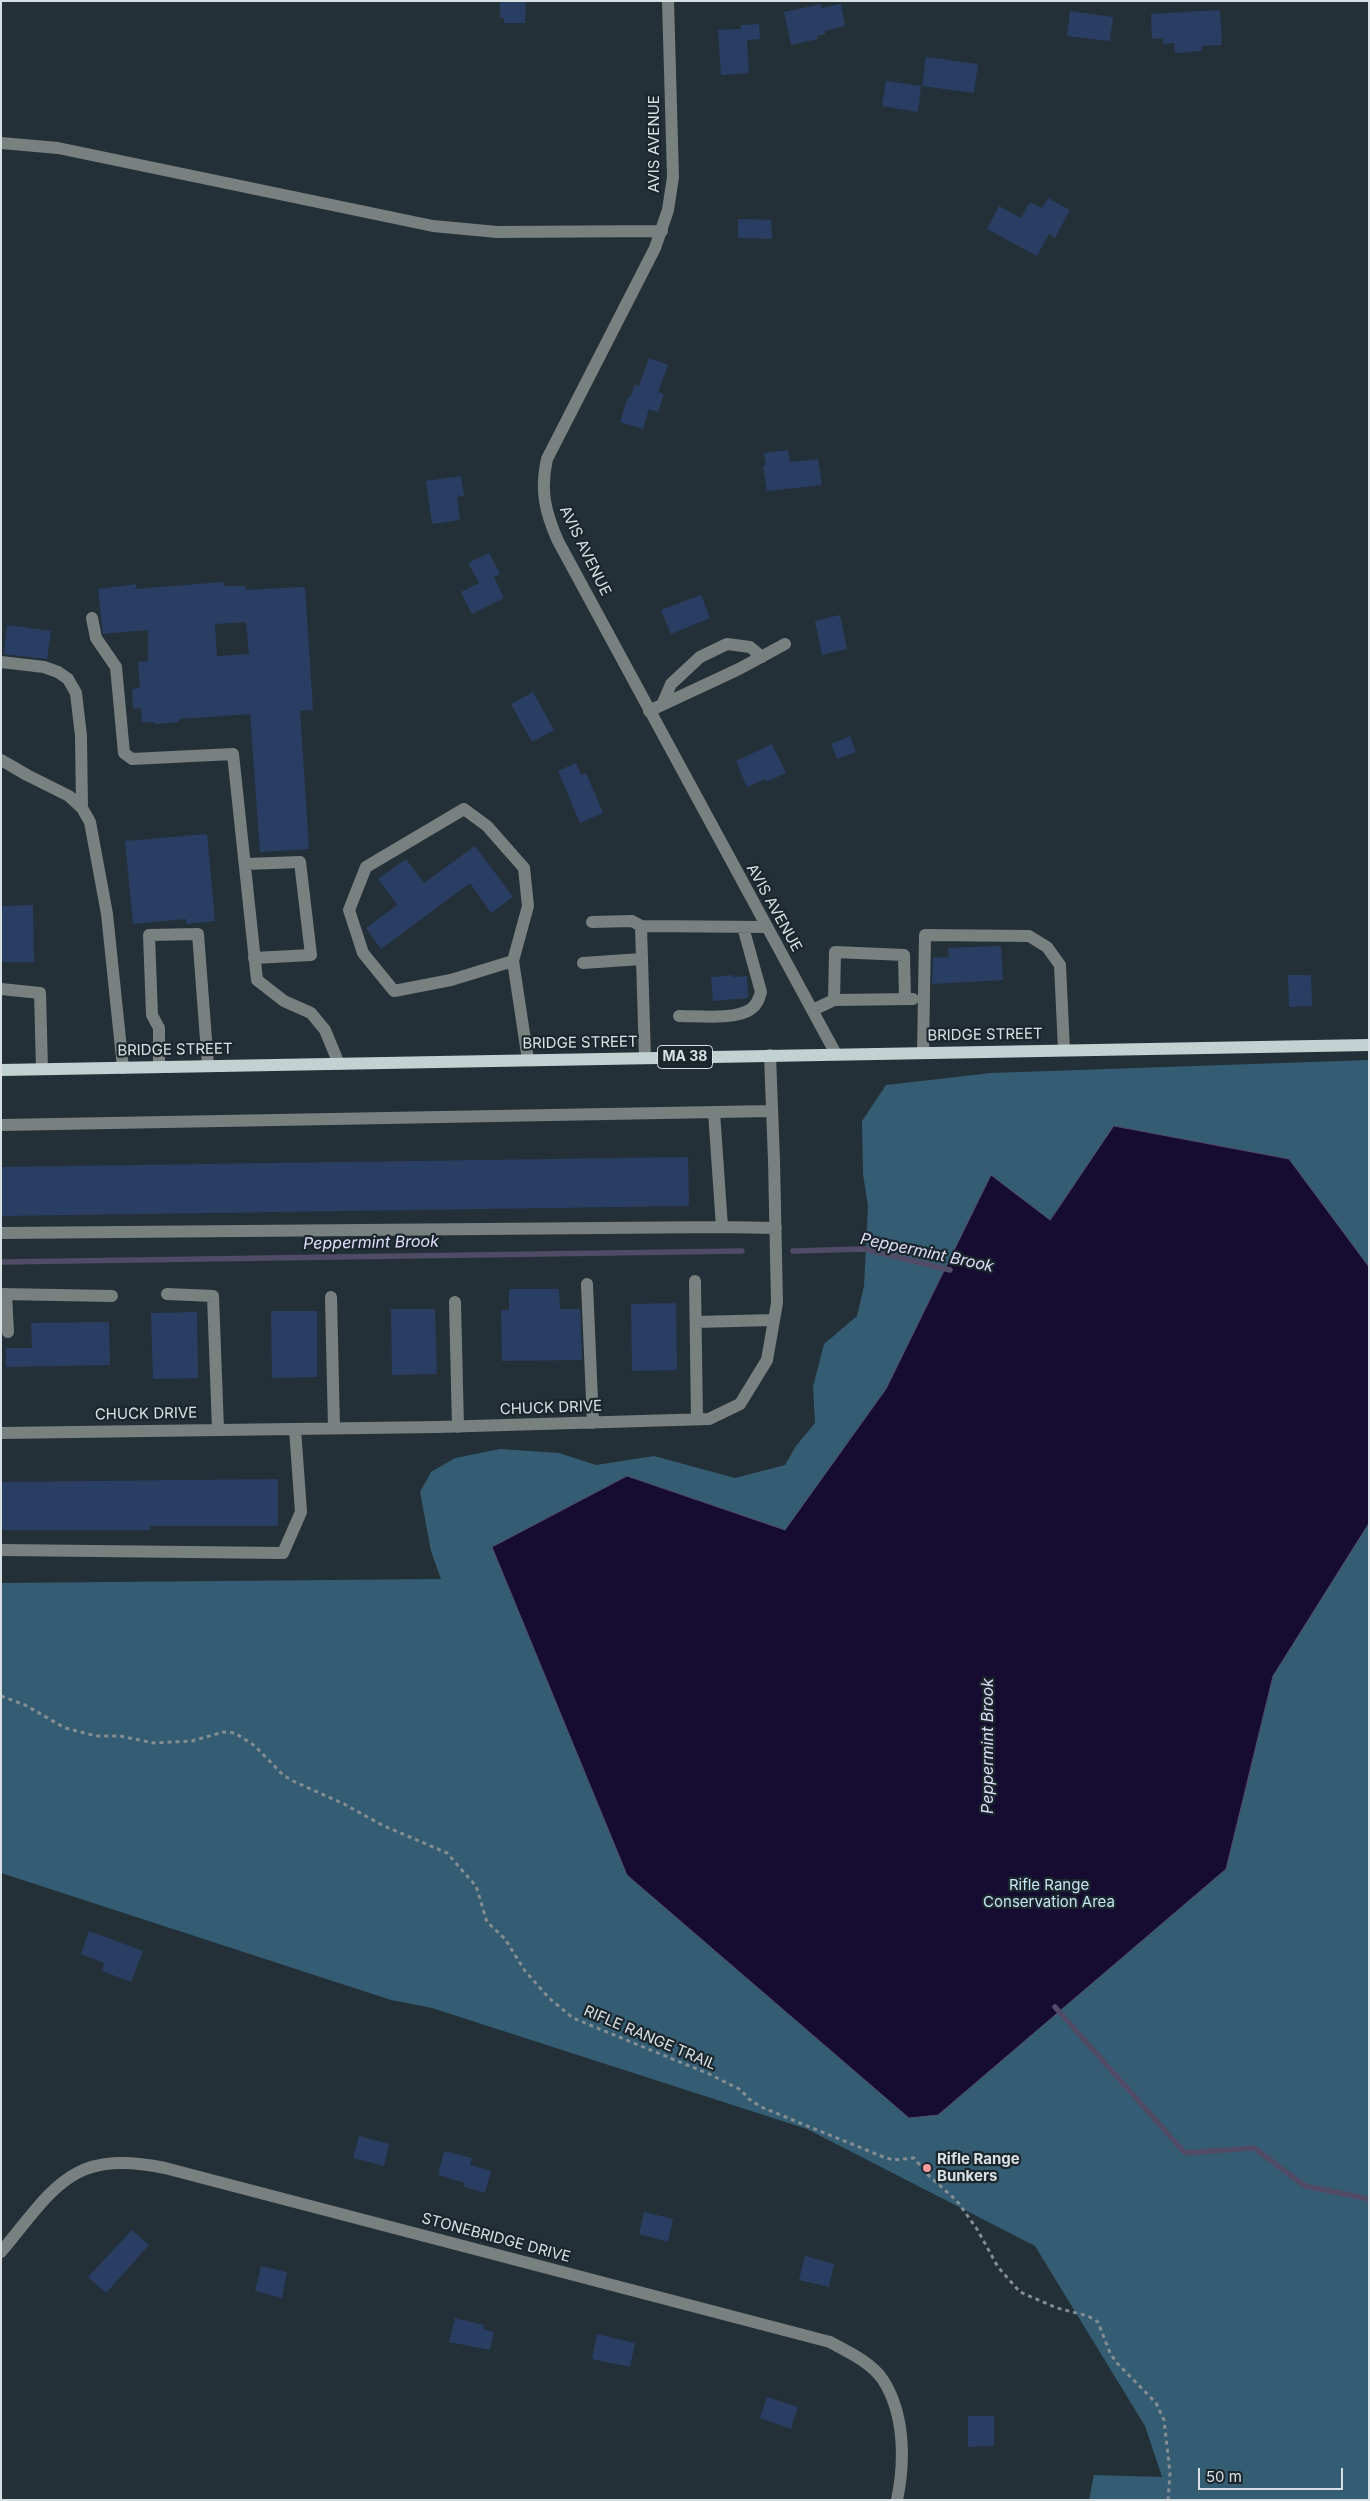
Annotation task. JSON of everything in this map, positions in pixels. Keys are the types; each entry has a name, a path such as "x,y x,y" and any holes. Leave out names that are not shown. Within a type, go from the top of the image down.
{"main road":[{"name":"BRIDGE STREET","path":"1,1070 1369,1045"}],"street":[{"name":"AVIS AVENUE","path":"668,1 673,172 668,210 655,248 555,440 547,459 543,477 543,496 547,516 558,541 836,1054"},
{"path":"1,143 58,148 433,226 497,232 662,231"},
{"path":"92,618 96,638 116,667 124,753 132,759 233,754 257,980 284,1001 311,1013 325,1030 339,1064"},
{"path":"662,705 671,684 700,657 727,644 750,647 762,656"},
{"path":"649,711 785,644"},
{"path":"1,662 44,668 58,672 68,679 76,693 81,736 82,808"},
{"path":"1,760 27,776 69,796 82,808 90,822 107,914 123,1068"},
{"path":"514,961 451,980 394,991 363,953 349,910 366,867 464,809 487,826 524,868 528,906 514,961 528,1060"},
{"path":"246,864 300,862 311,955 254,958"},
{"path":"592,922 632,921 641,926 765,926"},
{"path":"641,926 645,1058"},
{"path":"679,1016 740,1015 752,1009 758,1002 761,992 743,927"},
{"path":"159,1067 159,1028 152,1014 149,936 198,934 208,1066"},
{"path":"923,1053 924,935 1029,936 1047,947 1060,965 1064,1050"},
{"path":"834,1000 835,952 904,955 905,999"},
{"path":"583,963 641,959"},
{"path":"1,989 40,992 42,1069"},
{"path":"813,1010 834,1000 924,999"},
{"name":"CHUCK DRIVE","path":"1,1433 458,1427 697,1420 709,1419 740,1404 767,1360 777,1303 770,1055"},
{"path":"714,1112 722,1227"},
{"path":"1,1125 772,1112"},
{"path":"1,1232 776,1228"},
{"path":"695,1281 697,1420"},
{"path":"587,1284 593,1423"},
{"path":"8,1332 3,1294 112,1296"},
{"path":"167,1294 213,1296 218,1429"},
{"path":"331,1297 334,1428"},
{"path":"455,1302 458,1427"},
{"path":"696,1322 774,1320"},
{"path":"1,1550 283,1553 301,1512 295,1428"},
{"name":"STONEBRIDGE DRIVE","path":"1,2252 48,2195 66,2179 87,2167 105,2162 124,2161 166,2168 822,2340 860,2358 882,2380 895,2409 902,2444 901,2481 897,2500"}],"path":[{"name":"RIFLE RANGE TRAIL","path":"1,1696 25,1705 56,1725 96,1736 120,1736 154,1743 192,1741 223,1732 235,1733 255,1746 283,1775 293,1781 388,1828 447,1853 476,1886 487,1922 505,1939 525,1971 549,1998 573,2018 691,2066 741,2090 749,2100 761,2107 881,2156 893,2160 914,2158 927,2174 957,2201 977,2228 998,2267 1020,2292 1057,2308 1088,2316 1098,2322 1110,2353 1117,2363 1156,2402 1164,2420 1170,2473 1168,2500"}],"green space":[{"name":"Rifle Range Conservation Area","path":"1369,1060 1369,2500 1089,2500 1094,2475 1162,2477 1145,2426 1035,2246 807,2129 432,2008 391,2000 1,1873 1,1583 441,1579 431,1551 420,1492 431,1472 455,1458 500,1449 559,1453 596,1465 654,1456 735,1478 785,1465 796,1446 815,1423 813,1387 824,1344 857,1316 864,1286 868,1206 863,1174 862,1121 886,1085 991,1073"}],"water":[{"path":"1114,1126 1289,1159 1369,1267 1369,1523 1273,1676 1226,1869 938,2115 909,2118 627,1875 492,1547 627,1476 785,1530 886,1389 991,1175 1050,1220"}],"building":[{"path":"500,1 526,1 525,23 504,23 504,18 500,18"},
{"path":"821,4 821,8 841,4 845,26 825,31 825,34 817,36 818,39 791,45 784,12"},
{"path":"1220,10 1222,45 1202,46 1202,51 1175,53 1174,43 1163,44 1163,38 1152,39 1151,14"},
{"path":"1070,11 1113,17 1110,41 1067,36"},
{"path":"759,24 760,39 747,40 749,73 721,75 718,30 741,29 741,25"},
{"path":"926,57 978,64 974,93 922,86"},
{"path":"886,81 921,86 918,112 882,106"},
{"path":"1048,198 1070,210 1055,238 1049,234 1037,256 987,229 999,206 1021,218 1030,202 1042,208"},
{"path":"738,219 771,220 772,239 738,238"},
{"path":"649,358 668,365 658,392 664,394 658,412 649,409 643,429 620,422 628,397 630,398 635,384 639,386"},
{"path":"788,450 790,462 818,459 822,485 767,491 763,466 766,465 764,453"},
{"path":"461,476 464,496 457,497 460,520 432,524 426,481"},
{"path":"489,553 500,574 494,577 504,598 472,614 461,592 479,583 468,563"},
{"path":"223,582 224,586 246,586 245,590 305,587 313,710 300,711 309,849 260,852 250,714 179,719 179,722 154,724 154,722 142,722 141,708 133,709 132,689 140,688 138,662 148,661 148,630 103,634 98,589 136,584 136,589","holes":["246,622 249,654 217,656 215,624"]},
{"path":"701,595 710,618 671,634 661,610"},
{"path":"840,615 847,649 822,655 815,621"},
{"path":"7,625 51,631 47,659 4,654"},
{"path":"533,692 554,730 532,742 511,704"},
{"path":"850,736 856,752 837,759 831,744"},
{"path":"772,744 786,773 766,782 765,779 747,787 736,761"},
{"path":"576,763 581,775 586,773 603,813 580,823 558,771"},
{"path":"207,834 215,921 186,924 186,919 133,924 125,841"},
{"path":"475,846 513,897 491,913 470,883 381,949 366,928 397,905 378,879 406,859 424,883"},
{"path":"33,905 34,962 1,962 1,906"},
{"path":"1001,946 1003,980 932,984 933,958 949,957 948,948"},
{"path":"733,975 733,977 747,976 748,998 713,1001 711,977"},
{"path":"1288,975 1311,975 1312,1006 1289,1007"},
{"path":"688,1157 689,1206 1,1216 1,1167"},
{"path":"509,1289 559,1289 560,1309 580,1309 582,1360 502,1361 501,1310 509,1310"},
{"path":"676,1303 677,1370 632,1371 631,1304"},
{"path":"391,1309 435,1309 437,1374 392,1375"},
{"path":"271,1311 317,1311 317,1377 272,1378"},
{"path":"197,1312 198,1378 153,1379 151,1313"},
{"path":"109,1322 110,1365 6,1367 6,1348 32,1348 31,1323"},
{"path":"278,1479 278,1526 150,1526 150,1530 1,1530 1,1482"},
{"path":"89,1931 143,1951 131,1982 102,1971 104,1963 81,1954"},
{"path":"359,2136 389,2144 384,2166 353,2158"},
{"path":"444,2151 472,2158 470,2165 491,2171 485,2193 464,2187 465,2183 438,2175"},
{"path":"644,2212 673,2219 668,2242 639,2234"},
{"path":"132,2230 149,2245 106,2293 88,2277"},
{"path":"805,2256 834,2264 829,2287 799,2280"},
{"path":"261,2266 287,2272 282,2298 255,2291"},
{"path":"455,2318 484,2325 483,2329 494,2332 490,2350 449,2342"},
{"path":"597,2334 635,2343 630,2367 592,2359"},
{"path":"767,2397 798,2407 791,2429 760,2418"},
{"path":"968,2416 994,2416 994,2446 968,2447"}],"waterway":[{"name":"Peppermint Brook","path":"793,1251 865,1249 950,1270"},
{"name":"Peppermint Brook","path":"1,1262 742,1251"},
{"name":"Peppermint Brook","path":"1055,2007 1185,2153 1254,2148 1305,2186 1369,2199"}],"place":[{"name":"Rifle Range Bunkers","path":"927,2168"}]}
